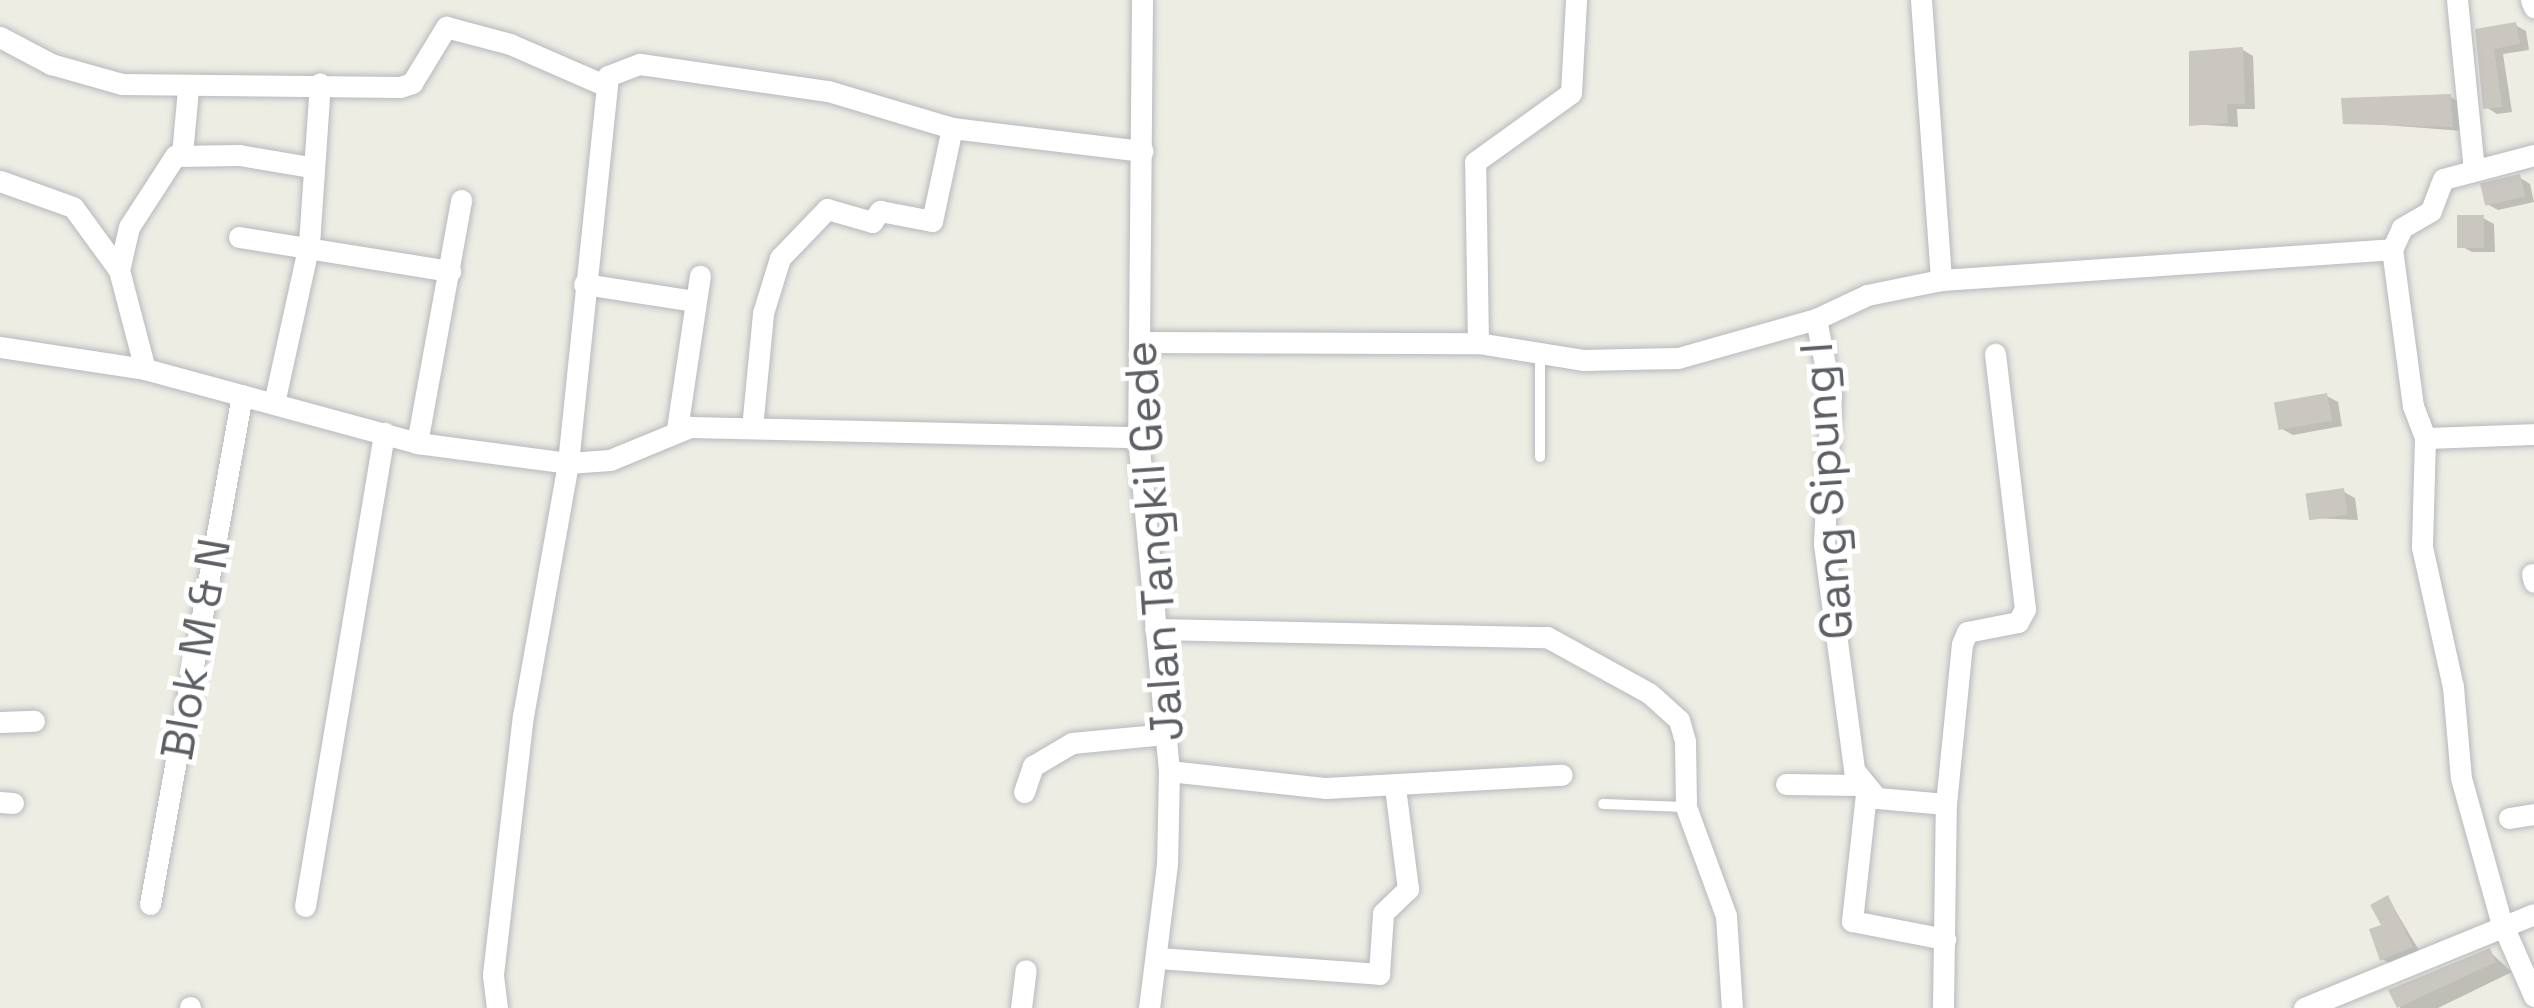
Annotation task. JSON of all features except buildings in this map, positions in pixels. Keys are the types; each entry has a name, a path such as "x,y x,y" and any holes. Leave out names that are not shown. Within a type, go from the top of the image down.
{"street":[{"name":"Jalan Tangkil Gede","path":"1142,0 1138,437 1168,771 1158,958 1149,1008"},
{"path":"1478,343 1475,162 1571,93 1576,0"},
{"path":"1921,0 1941,280"},
{"path":"2457,0 2474,170"},
{"path":"0,37 70,71 188,89 412,83 446,27 510,44 604,86"},
{"path":"497,1008 499,983 493,974 523,716 568,463 604,86 617,68 640,64 828,91 952,128 1143,151"},
{"path":"274,404 309,244 310,167 320,83"},
{"path":"119,270 139,206 182,154 188,89"},
{"path":"752,428 763,313 780,258 828,208 872,222 880,211 932,221 952,128"},
{"path":"182,154 310,167"},
{"path":"2534,155 2443,179 2432,211 2402,228 2392,249 2413,406 2425,438 2422,547 2456,706 2461,778 2501,921 2534,996"},
{"path":"0,181 63,199 119,270 145,369"},
{"path":"417,443 461,200"},
{"path":"238,236 309,244 449,272"},
{"path":"1139,342 1478,343 1540,356 1678,358 1816,319 1867,295 1941,280 2392,249"},
{"path":"677,429 700,276"},
{"path":"584,284 695,301"},
{"name":"Gang Sipung I","path":"1816,319 1831,395 1824,544 1863,789 1852,921 1945,939"},
{"path":"0,347 145,369 417,443 568,463 610,460 677,429 1138,437"},
{"path":"1943,1008 1946,804 1966,632 2018,622 2025,609 1995,354"},
{"name":"Blok M & N","path":"151,904 242,394"},
{"path":"304,907 384,433"},
{"path":"2425,438 2534,434"},
{"path":"1155,628 1547,638 1636,685 1679,720 1686,807 1726,916 1732,1008"},
{"path":"0,722 34,721"},
{"path":"1024,792 1033,766 1072,742 1166,734"},
{"path":"1168,771 1395,787 1562,775"},
{"path":"1786,784 1863,789 1946,804"},
{"path":"1158,958 1379,974 1383,914 1408,889 1395,787"},
{"path":"2510,818 2534,814"},
{"path":"2304,1008 2501,921 2534,914"},
{"path":"1022,1008 1026,970"}],"lane":[{"path":"1540,356 1540,457"},
{"path":"1603,804 1686,807"}]}
